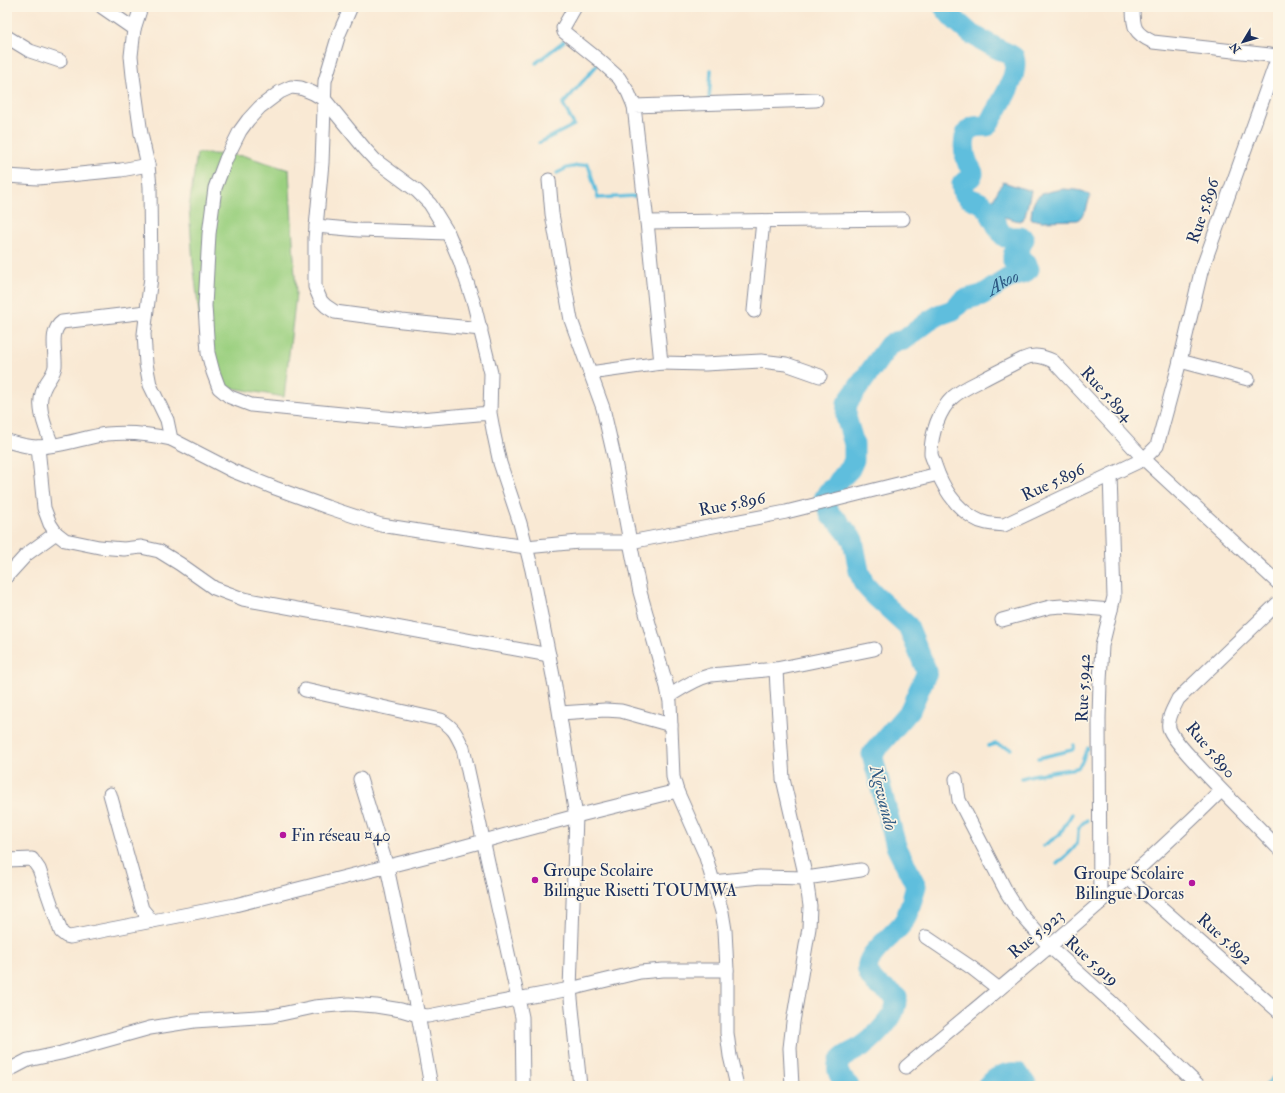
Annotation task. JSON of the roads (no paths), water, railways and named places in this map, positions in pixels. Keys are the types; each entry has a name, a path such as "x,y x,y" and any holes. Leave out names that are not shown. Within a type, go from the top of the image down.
{"street":[{"path":"102,7 134,29"},
{"path":"141,7 134,29 131,56 141,134 148,165 150,187 151,270 144,334 146,364 150,385 167,420 171,439"},
{"path":"575,7 563,28 564,32 619,78 628,92 634,106 661,363"},
{"path":"1133,7 1135,29 1141,36 1153,42 1278,57"},
{"path":"350,9 339,34 326,81 322,163 315,238 315,287 321,301 335,312 481,329"},
{"path":"7,37 30,51 60,61"},
{"name":"Rue 5.896","path":"7,441 20,445 38,447 106,434 122,433 171,439 233,471 275,488 327,507 381,524 425,532 526,546 579,542 630,542 786,512 938,474 950,495 961,509 975,519 986,523 1004,525 1144,459 1157,446 1180,361 1201,272 1278,57"},
{"path":"490,413 409,420 352,415 251,405 230,397 219,388 208,353 205,306 209,234 215,188 226,158 240,131 260,107 280,92 291,87 301,88 325,100 375,160 417,191 430,204 448,233 460,261 481,329 491,373 490,413 500,463 526,546 560,713 576,816 570,989 580,1086"},
{"path":"634,106 816,100"},
{"path":"7,176 38,178 121,170 148,165"},
{"path":"549,180 552,214 571,320 603,408 642,599 669,696 673,777 677,791 705,854 722,912 725,930 727,970 726,1033 737,1086"},
{"path":"647,222 903,219"},
{"path":"754,311 764,221"},
{"path":"316,226 359,230 448,233"},
{"path":"52,445 41,410 41,401 43,389 55,368 54,338 58,325 62,322 146,312"},
{"name":"Rue 5.894","path":"938,474 931,454 933,437 938,420 944,408 953,397 967,387 1031,355 1041,356 1053,361 1144,459 1278,583"},
{"path":"590,373 661,363 705,364 761,360 786,364 820,376"},
{"path":"1180,361 1248,379"},
{"path":"38,447 44,508 50,524 56,533 65,540 99,548 124,549 141,547 159,551 214,588 243,599 549,655"},
{"name":"Rue 5.942","path":"1100,903 1100,681 1102,646 1114,597 1110,475"},
{"path":"7,576 27,554 56,533"},
{"name":"Rue 5.890","path":"1278,603 1178,700 1170,717 1169,728 1188,754 1221,791 1278,848"},
{"path":"1002,620 1050,607 1062,606 1111,610"},
{"path":"669,696 700,677 776,669 874,649"},
{"path":"776,669 776,689 783,779 806,878 810,906 809,928 790,1048 792,1086"},
{"path":"305,690 424,715 441,720 451,726 456,734 463,748 485,841 522,1017 523,1086"},
{"path":"560,713 605,710 621,711 671,725"},
{"name":"Rue 5.919","path":"956,778 959,800 1007,893 1019,912 1049,946 1109,1000 1199,1086"},
{"path":"360,779 387,866 431,1086"},
{"path":"7,860 32,859 40,869 61,932 66,936 76,937 235,905 677,791"},
{"name":"Rue 5.923","path":"906,1067 1129,879 1221,791"},
{"path":"110,794 142,909 152,921"},
{"path":"713,882 760,877 806,878 861,870"},
{"name":"Rue 5.892","path":"1129,879 1278,1011"},
{"path":"926,936 999,989"},
{"path":"7,1071 28,1060 61,1053 150,1028 194,1021 272,1016 314,1007 349,1004 376,1006 401,1010 418,1015 439,1015 570,989 640,972 663,970 727,970"}],"water":[{"path":"1003,182 1031,191 1025,216 1019,221 993,214 993,202 996,193"},
{"path":"1064,189 1082,191 1090,196 1086,211 1078,220 1042,221 1031,219 1033,203 1040,195"}],"waterway":[{"name":"Akoo","path":"849,1086 839,1074 839,1062 842,1058 861,1047 875,1036 893,1013 897,997 875,983 869,974 869,960 880,946 900,927 906,918 916,886 896,846 872,754 910,710 927,672 908,626 864,584 859,571 853,540 838,521 831,516 824,499 828,492 835,487 840,479 850,469 854,460 854,444 846,417 847,403 889,345 904,340 929,321 939,315 953,310 963,300 982,295 1007,279 1024,273 1029,269 1026,263 1019,264 1013,261 1013,255 1020,247 1024,239 1020,237 1005,237 984,205 966,196 962,189 962,184 971,177 973,173 965,155 965,138 967,133 974,127 987,126 1002,102 1014,74 1014,57 971,34 953,18 944,7"},
{"path":"536,63 564,41"},
{"path":"539,143 574,125 563,104 597,65"},
{"path":"709,99 711,70"},
{"path":"557,173 567,168 588,164 598,198 635,196"},
{"path":"988,746 996,744 1011,749"},
{"path":"1038,758 1072,750 1074,745"},
{"path":"1022,778 1077,768 1081,764 1088,748"},
{"path":"1043,846 1059,835 1072,814"},
{"path":"1057,864 1074,848 1077,842 1078,830 1087,820"},
{"name":"Ngwando","path":"987,1086 993,1080 1010,1073 1018,1073 1027,1086"},
{"path":"1265,1086 1278,1073"}],"place":[{"name":"Fin réseau ¤40","path":"283,835"},
{"name":"Groupe Scolaire Bilingue Risetti TOUMWA","path":"535,880"},
{"name":"Groupe Scolaire Bilingue Dorcas","path":"1192,883"}]}
